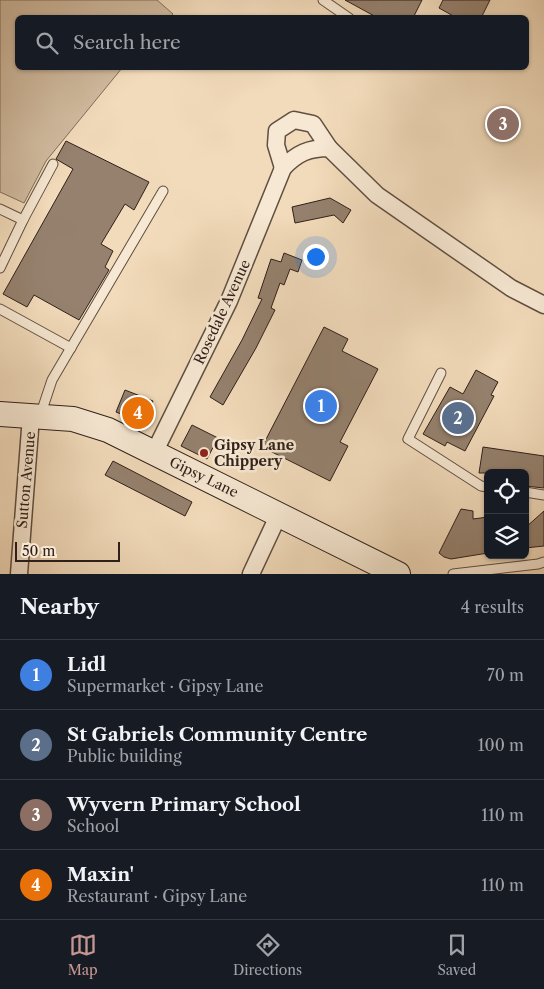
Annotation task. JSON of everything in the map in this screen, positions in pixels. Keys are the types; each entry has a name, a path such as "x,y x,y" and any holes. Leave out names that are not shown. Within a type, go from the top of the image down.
{"street":[{"path":"283,168 276,145 277,131 294,120 313,124 329,148 377,195 511,288 544,305"},
{"name":"Rosedale Avenue","path":"154,453 229,301 283,168 292,159 310,148 329,148"},
{"name":"Gipsy Lane","path":"0,414 73,419 91,424 279,514 324,532 398,574"},
{"name":"Sutton Avenue","path":"19,574 36,416"},
{"path":"251,574 279,514"}],"lane":[{"path":"323,0 345,15"},
{"path":"0,268 53,164"},
{"path":"36,416 52,380 163,191"},
{"path":"0,209 23,220"},
{"path":"0,309 71,348"},
{"path":"441,373 408,439 484,486"},
{"path":"529,493 544,495"},
{"path":"453,574 544,562"}],"shaded area":[{"path":"0,0 157,0 173,14 15,15 15,70 120,70 46,161 24,203 0,192"}],"building":[{"path":"345,0 422,0 414,15 372,15"},
{"path":"443,0 490,0 482,15 452,15 439,8"},
{"path":"66,141 149,182 134,210 125,204 101,244 113,251 105,267 109,270 79,320 34,295 27,307 3,294 73,169 56,159"},
{"path":"330,198 351,210 343,223 334,215 295,223 292,207"},
{"path":"284,253 302,260 298,272 290,269 284,285 280,283 271,308 275,310 256,348 223,405 210,397 242,340 262,299 258,298 271,259 281,262"},
{"path":"324,327 348,339 342,351 378,369 340,442 348,446 330,481 262,447"},
{"path":"476,370 498,382 491,395 494,396 465,451 447,442 445,446 423,434 450,387 463,394"},
{"path":"125,390 153,401 144,423 116,412"},
{"path":"192,425 218,438 207,459 181,446"},
{"path":"483,447 544,456 544,488 529,486 529,469 484,469 484,473 479,473"},
{"path":"113,461 192,502 185,516 105,475"},
{"path":"461,509 473,511 473,519 484,518 484,554 451,559 439,553"},
{"path":"544,511 544,546 529,548 529,524"}],"place":[{"name":"Wyvern Primary School","path":"503,124"},
{"name":"Lidl","path":"321,406"},
{"name":"Maxin'","path":"138,413"},
{"name":"St Gabriels Community Centre","path":"458,418"},
{"name":"Gipsy Lane Chippery","path":"204,453"}]}
